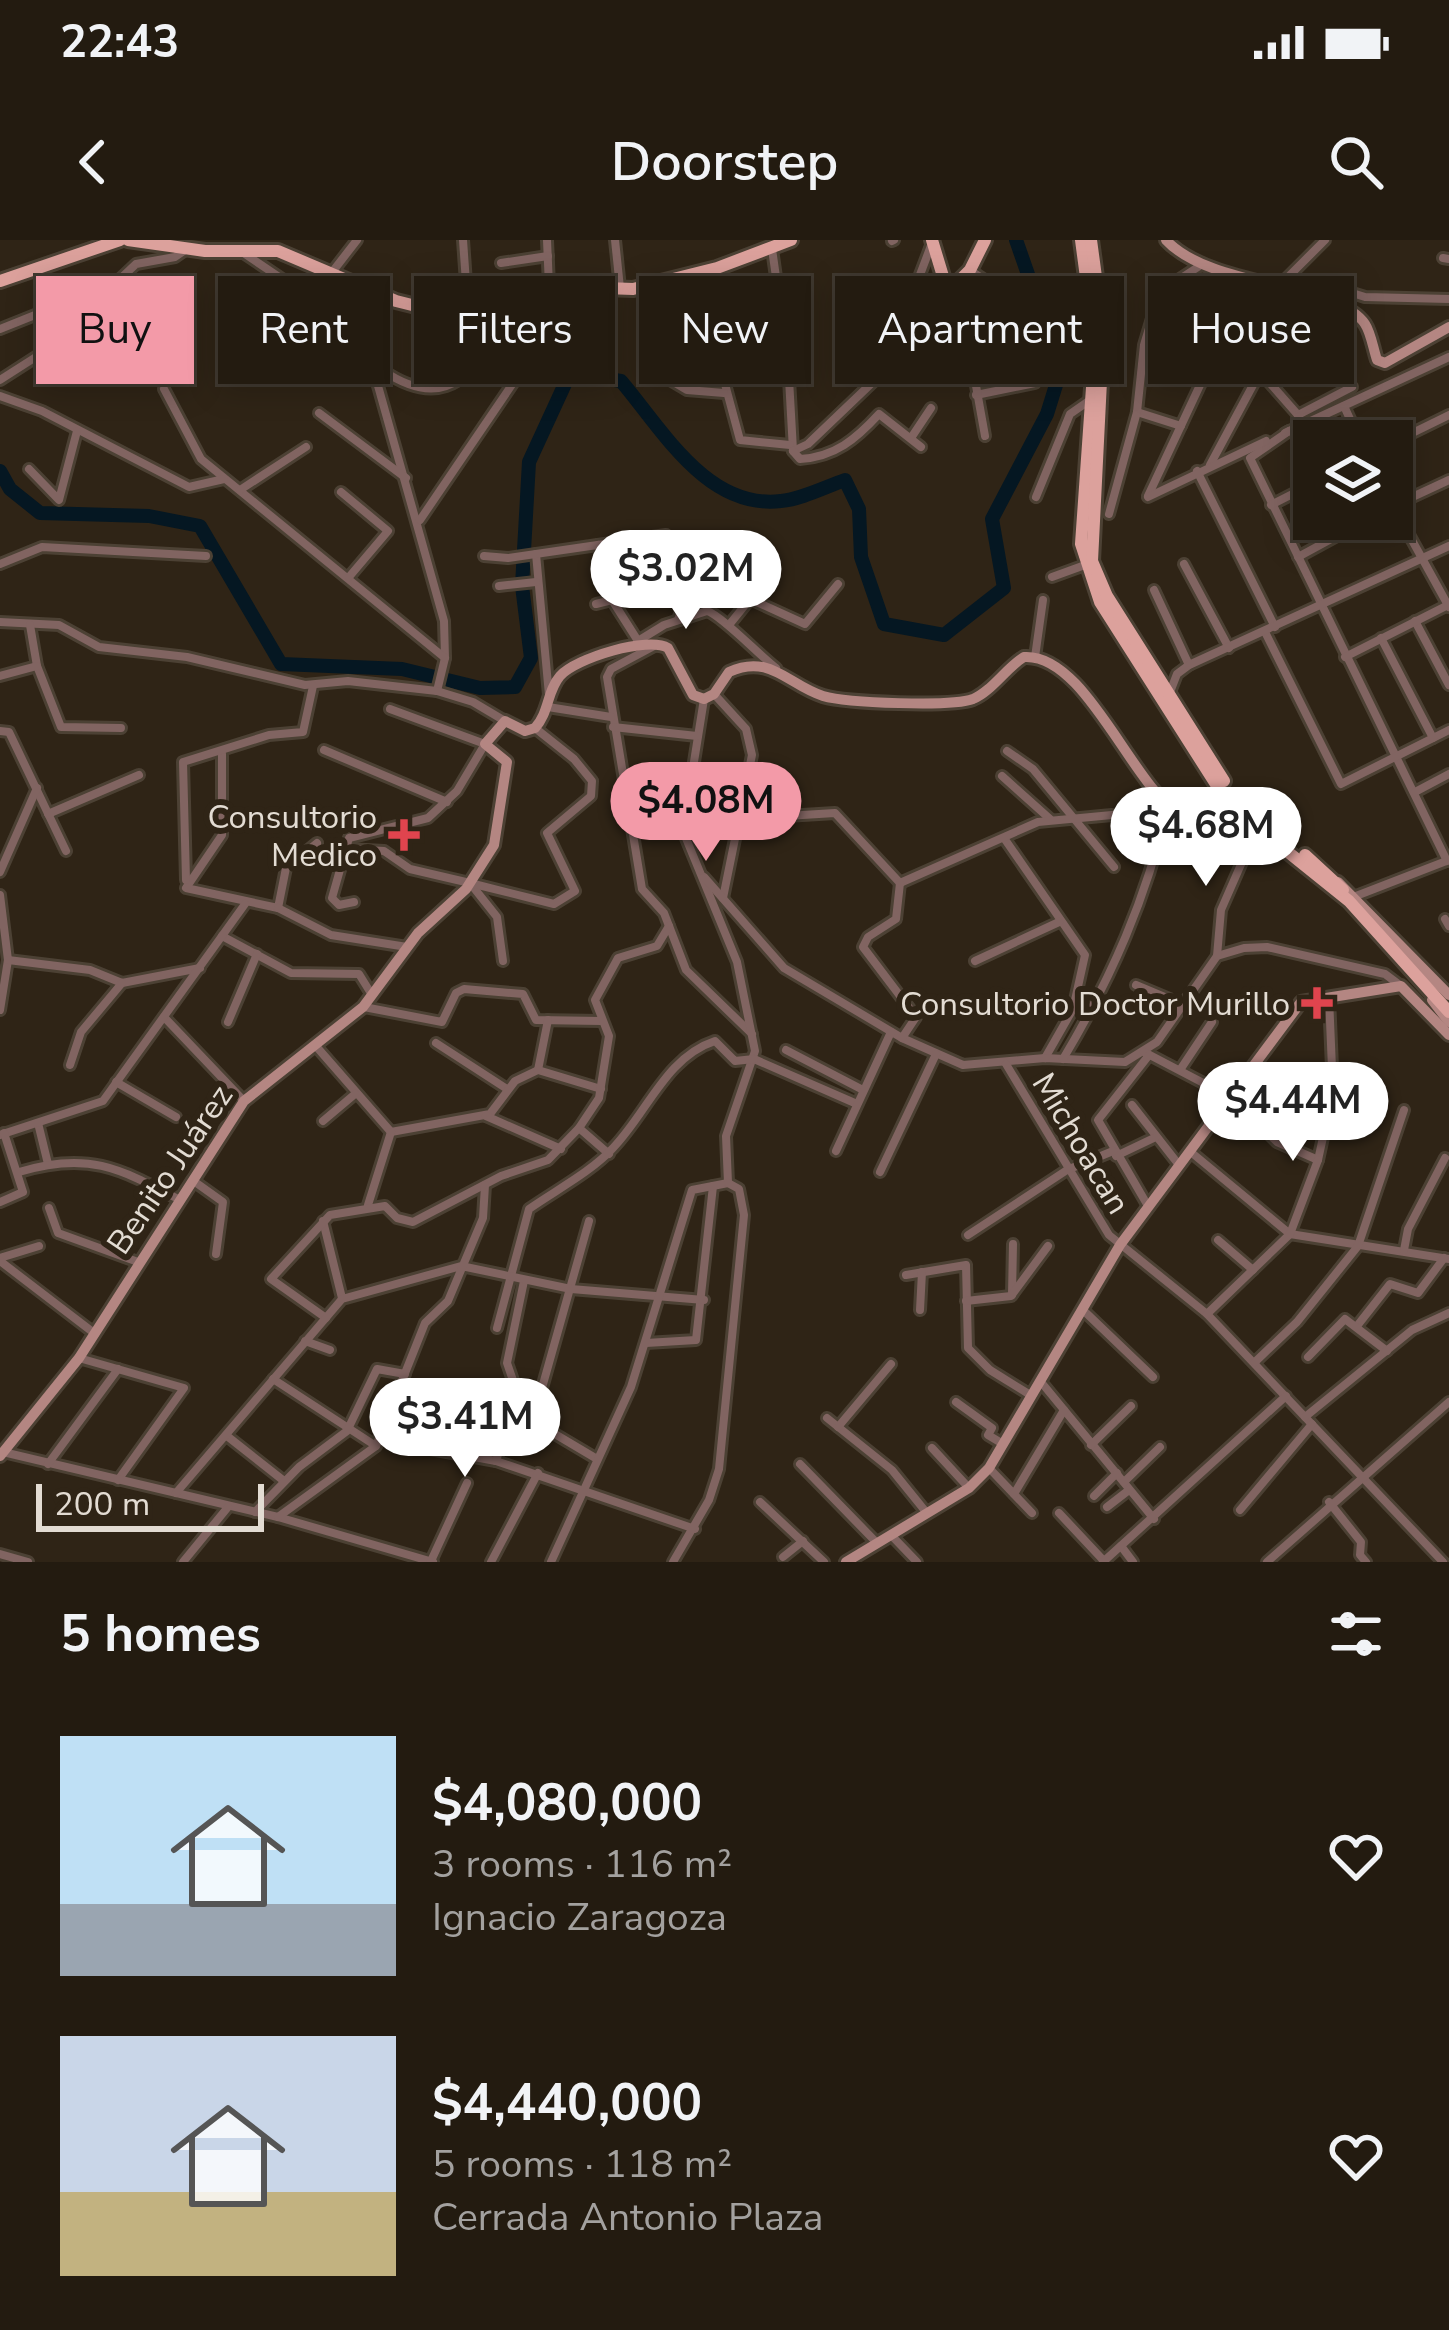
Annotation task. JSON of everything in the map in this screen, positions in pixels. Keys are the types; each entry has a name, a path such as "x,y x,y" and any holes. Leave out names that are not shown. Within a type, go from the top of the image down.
{"main road":[{"path":"0,281 124,240 215,251 278,251 414,307"},
{"path":"615,290 791,240"},
{"path":"964,276 985,240"},
{"path":"1081,240 1092,304 1093,398 1082,544 1100,602 1227,787 1331,883 1449,1009"},
{"path":"1091,240 1103,346 1093,561 1166,701 1220,789 1258,835 1331,883"},
{"path":"932,241 943,276"}],"street":[{"path":"201,240 215,251"},
{"path":"333,271 357,240"},
{"path":"463,240 466,276"},
{"path":"547,240 549,276"},
{"path":"615,240 620,290"},
{"path":"1166,240 1198,267 1235,276"},
{"path":"919,276 932,241"},
{"path":"1289,276 1321,241"},
{"path":"773,246 788,362 791,448 800,459 821,458 856,440 878,414 922,447"},
{"path":"0,380 39,355 136,264 187,254 188,248"},
{"path":"238,250 277,276"},
{"path":"501,263 548,256"},
{"path":"1187,276 1198,267"},
{"path":"970,270 979,276"},
{"path":"1354,293 1449,299"},
{"path":"0,329 36,315"},
{"path":"1314,420 1449,355 1444,328 1385,364 1377,360 1367,326 1354,316"},
{"path":"1108,514 1137,412 1148,331"},
{"path":"381,384 444,621 445,658 436,691"},
{"path":"414,384 427,389 450,384"},
{"path":"419,522 512,384"},
{"path":"677,384 687,390 724,394"},
{"path":"722,384 740,440 791,448 808,444 870,384"},
{"path":"974,384 985,436"},
{"path":"976,395 1026,384"},
{"path":"1197,384 1148,497 1293,429"},
{"path":"1210,465 1254,384"},
{"path":"1271,385 1298,415"},
{"path":"1297,420 1352,387"},
{"path":"164,389 201,459 445,658"},
{"path":"0,396 189,488 224,479"},
{"path":"1036,497 1070,414 1093,398"},
{"path":"1344,406 1350,420"},
{"path":"910,438 931,408"},
{"path":"1137,412 1181,427"},
{"path":"320,413 407,479"},
{"path":"1413,432 1449,415"},
{"path":"1293,430 1250,455 1448,860 1356,896"},
{"path":"29,470 59,500 77,431"},
{"path":"240,490 306,447"},
{"path":"1197,472 1275,627"},
{"path":"1413,496 1449,480"},
{"path":"341,492 388,531 350,577"},
{"path":"1271,505 1293,494"},
{"path":"484,556 672,537 690,558 750,599 805,623 838,584"},
{"path":"637,539 642,559"},
{"path":"1298,556 1329,540"},
{"path":"1345,657 1449,605 1413,540"},
{"path":"596,604 612,600 617,591 598,544"},
{"path":"1166,701 1173,679 1190,665 1449,546"},
{"path":"0,564 42,547 206,556"},
{"path":"528,555 528,582 549,704"},
{"path":"678,620 690,558"},
{"path":"1052,577 1085,565"},
{"path":"1184,565 1229,648"},
{"path":"499,586 528,582"},
{"path":"1154,590 1190,665"},
{"path":"728,626 750,599"},
{"path":"612,600 638,641"},
{"path":"1035,657 1043,600"},
{"path":"0,622 59,626 86,643 119,652 187,656 313,685 362,681 436,691 473,702 525,731 535,728 564,672 707,611 776,668 820,695 892,705 970,700 1019,660 1035,657 1054,664 1168,806 1190,820 1258,835 1221,910 1217,956 1186,1006 1099,1116 1115,1154 1148,1206"},
{"path":"1415,621 1449,685"},
{"path":"30,625 37,666 57,721 72,730 121,728"},
{"path":"1265,632 1341,784 1449,730"},
{"path":"1382,638 1432,738"},
{"path":"638,641 668,648 693,695 709,697 746,729 752,747 731,836 723,898"},
{"path":"660,643 608,672 639,879 669,926 686,970 753,1035"},
{"path":"0,676 37,666"},
{"path":"728,1183 726,1136 754,1059 753,1035 737,962 687,845 682,821 709,697 734,669 776,668"},
{"path":"245,904 188,890 183,762 222,754 268,735 306,730 313,685"},
{"path":"549,704 612,722 698,736"},
{"path":"390,709 485,744"},
{"path":"354,902 339,905 332,898 349,838 360,831 416,824 447,802 506,721"},
{"path":"346,849 384,850 410,869 542,903 554,904 572,895 575,882 547,833 593,791 574,759 535,728"},
{"path":"5,731 66,851"},
{"name":"Benito Juárez","path":"3,1448 79,1358 244,1101 363,1007 493,850 507,762 485,744"},
{"path":"324,749 447,802"},
{"path":"1006,751 1033,769 1114,867"},
{"path":"186,882 222,835 222,754"},
{"path":"1415,791 1449,774"},
{"path":"48,814 139,775"},
{"path":"1002,776 1051,819"},
{"path":"0,872 37,788"},
{"path":"1063,1059 1127,942 1144,901 1168,806"},
{"path":"731,836 770,817 827,812 843,818 862,848 900,884"},
{"path":"900,884 1051,819 1112,815"},
{"path":"1004,838 1059,922 1082,947 1086,968 1067,1022 1045,1058"},
{"path":"280,903 286,868 317,843"},
{"path":"704,878 784,968 935,1054 963,1066 1045,1058 1109,1063 1146,1053 1234,1099 1277,1142 1318,1160"},
{"path":"470,883 496,917 503,961"},
{"path":"1331,883 1356,896 1449,995"},
{"path":"1331,883 1449,1022"},
{"path":"900,884 896,919 868,937 863,947 916,1017 902,1038"},
{"path":"0,895 8,960 0,1010"},
{"path":"0,1202 22,1195 19,1172 2,1134 98,1105 245,904 255,900 280,903 331,935 408,948"},
{"path":"976,961 1059,922"},
{"path":"326,1318 271,1279 335,1212 385,1206 398,1218 413,1222 485,1184 548,1160 579,1128 601,1089 609,1036 595,1000 615,961 657,946 669,926"},
{"path":"222,936 292,973 359,974 372,995"},
{"path":"1217,956 1267,947 1385,974 1449,1035"},
{"path":"228,1022 256,954"},
{"path":"8,960 90,970 122,982 200,968"},
{"path":"70,1065 81,1032 122,982"},
{"path":"1136,985 1186,1006"},
{"path":"846,1562 969,1488 989,1468 1120,1245 1234,1099 1300,1002 1400,986"},
{"path":"363,1007 442,1022 464,989 524,994 532,1019 601,1021"},
{"path":"1207,1314 1289,1234 1318,1160 1334,1092 1329,995"},
{"path":"164,1017 244,1101"},
{"path":"538,1070 548,1020"},
{"path":"1180,1070 1211,1022"},
{"path":"836,1151 891,1032"},
{"path":"497,1328 524,1215 609,1154 662,1081 692,1052 715,1041 735,1060 754,1059 857,1104"},
{"path":"436,1043 506,1089"},
{"path":"314,1044 391,1132"},
{"path":"786,1050 863,1090"},
{"path":"880,1172 935,1054"},
{"name":"Michoacan","path":"1006,1064 1067,1170 1120,1245 1207,1314 1255,1361 1443,1562"},
{"path":"485,1116 506,1089 538,1070 601,1089"},
{"path":"116,1082 176,1117"},
{"path":"323,1121 355,1094"},
{"path":"1132,1105 1180,1167"},
{"path":"1255,1361 1297,1322 1358,1246 1404,1110"},
{"path":"391,1132 485,1116 560,1149"},
{"path":"38,1123 48,1163"},
{"path":"579,1128 609,1154"},
{"path":"368,1205 391,1132"},
{"path":"968,1235 1067,1170 1156,1137"},
{"path":"1192,1153 1289,1234 1446,1259 1418,1293 1390,1284 1309,1358"},
{"path":"1404,1250 1408,1229 1444,1158"},
{"path":"19,1172 75,1160 108,1167 181,1201"},
{"path":"195,1182 224,1202 216,1255"},
{"path":"551,1562 646,1342 692,1190 728,1183 739,1189 744,1215 719,1469 695,1528 673,1562"},
{"path":"278,1517 376,1446 425,1323 448,1301 485,1211 485,1184"},
{"path":"646,1342 694,1342 704,1300 713,1186"},
{"path":"49,1208 58,1233 138,1262"},
{"path":"323,1221 343,1284 342,1299"},
{"path":"540,1395 590,1221"},
{"path":"1218,1240 1253,1270"},
{"path":"1012,1296 1013,1244"},
{"path":"0,1259 39,1246"},
{"path":"966,1301 1012,1296 1048,1246"},
{"path":"0,1259 94,1334"},
{"path":"906,1275 966,1265 968,1348 990,1370 1033,1397"},
{"path":"176,1493 342,1299 461,1266 571,1289 704,1300"},
{"path":"920,1310 922,1272"},
{"path":"496,1461 518,1384 507,1363 524,1281"},
{"path":"1082,1310 1154,1377"},
{"path":"1240,1510 1308,1421 1387,1351 1449,1312"},
{"path":"1352,1323 1387,1351"},
{"path":"305,1341 330,1350"},
{"path":"79,1358 184,1388 118,1480"},
{"path":"838,1427 891,1364"},
{"path":"254,1513 284,1480 347,1430 375,1372 385,1368 404,1374"},
{"path":"48,1464 118,1369"},
{"path":"273,1379 376,1446"},
{"path":"1041,1382 1154,1519"},
{"path":"1059,1513 1103,1562 1286,1396"},
{"path":"956,1402 992,1428 988,1435 1005,1445"},
{"path":"1267,1562 1329,1502 1364,1478 1449,1402"},
{"path":"1091,1444 1130,1406"},
{"path":"511,1408 598,1460"},
{"path":"1014,1494 1064,1410"},
{"path":"827,1418 892,1471 926,1512"},
{"path":"227,1436 284,1480"},
{"path":"1107,1507 1160,1447"},
{"path":"3,1448 48,1464 278,1517 432,1562 467,1483"},
{"path":"425,1448 496,1461 695,1528"},
{"path":"932,1448 969,1488"},
{"path":"800,1464 876,1542"},
{"path":"989,1468 1032,1514"},
{"path":"1094,1496 1117,1473"},
{"path":"490,1562 538,1474"},
{"path":"760,1502 824,1562"},
{"path":"1329,1502 1361,1542 1360,1555 1366,1562"},
{"path":"183,1562 228,1507"},
{"path":"890,1534 917,1562"},
{"path":"783,1557 803,1541"},
{"path":"1121,1546 1133,1562"},
{"path":"0,1554 28,1562"}],"waterway":[{"path":"0,471 10,489 40,513 149,516 200,526 281,664 402,669 480,688 515,687 531,658 522,586 529,462 570,373 621,381 689,462 731,493 781,501 845,480 859,509 861,557 884,624 944,635 1004,588 992,519 1047,414 1061,369 1016,240"}],"place":[{"name":"Consultorio Medico","path":"404,835"},
{"name":"Consultorio Doctor Murillo","path":"1317,1003"}]}
